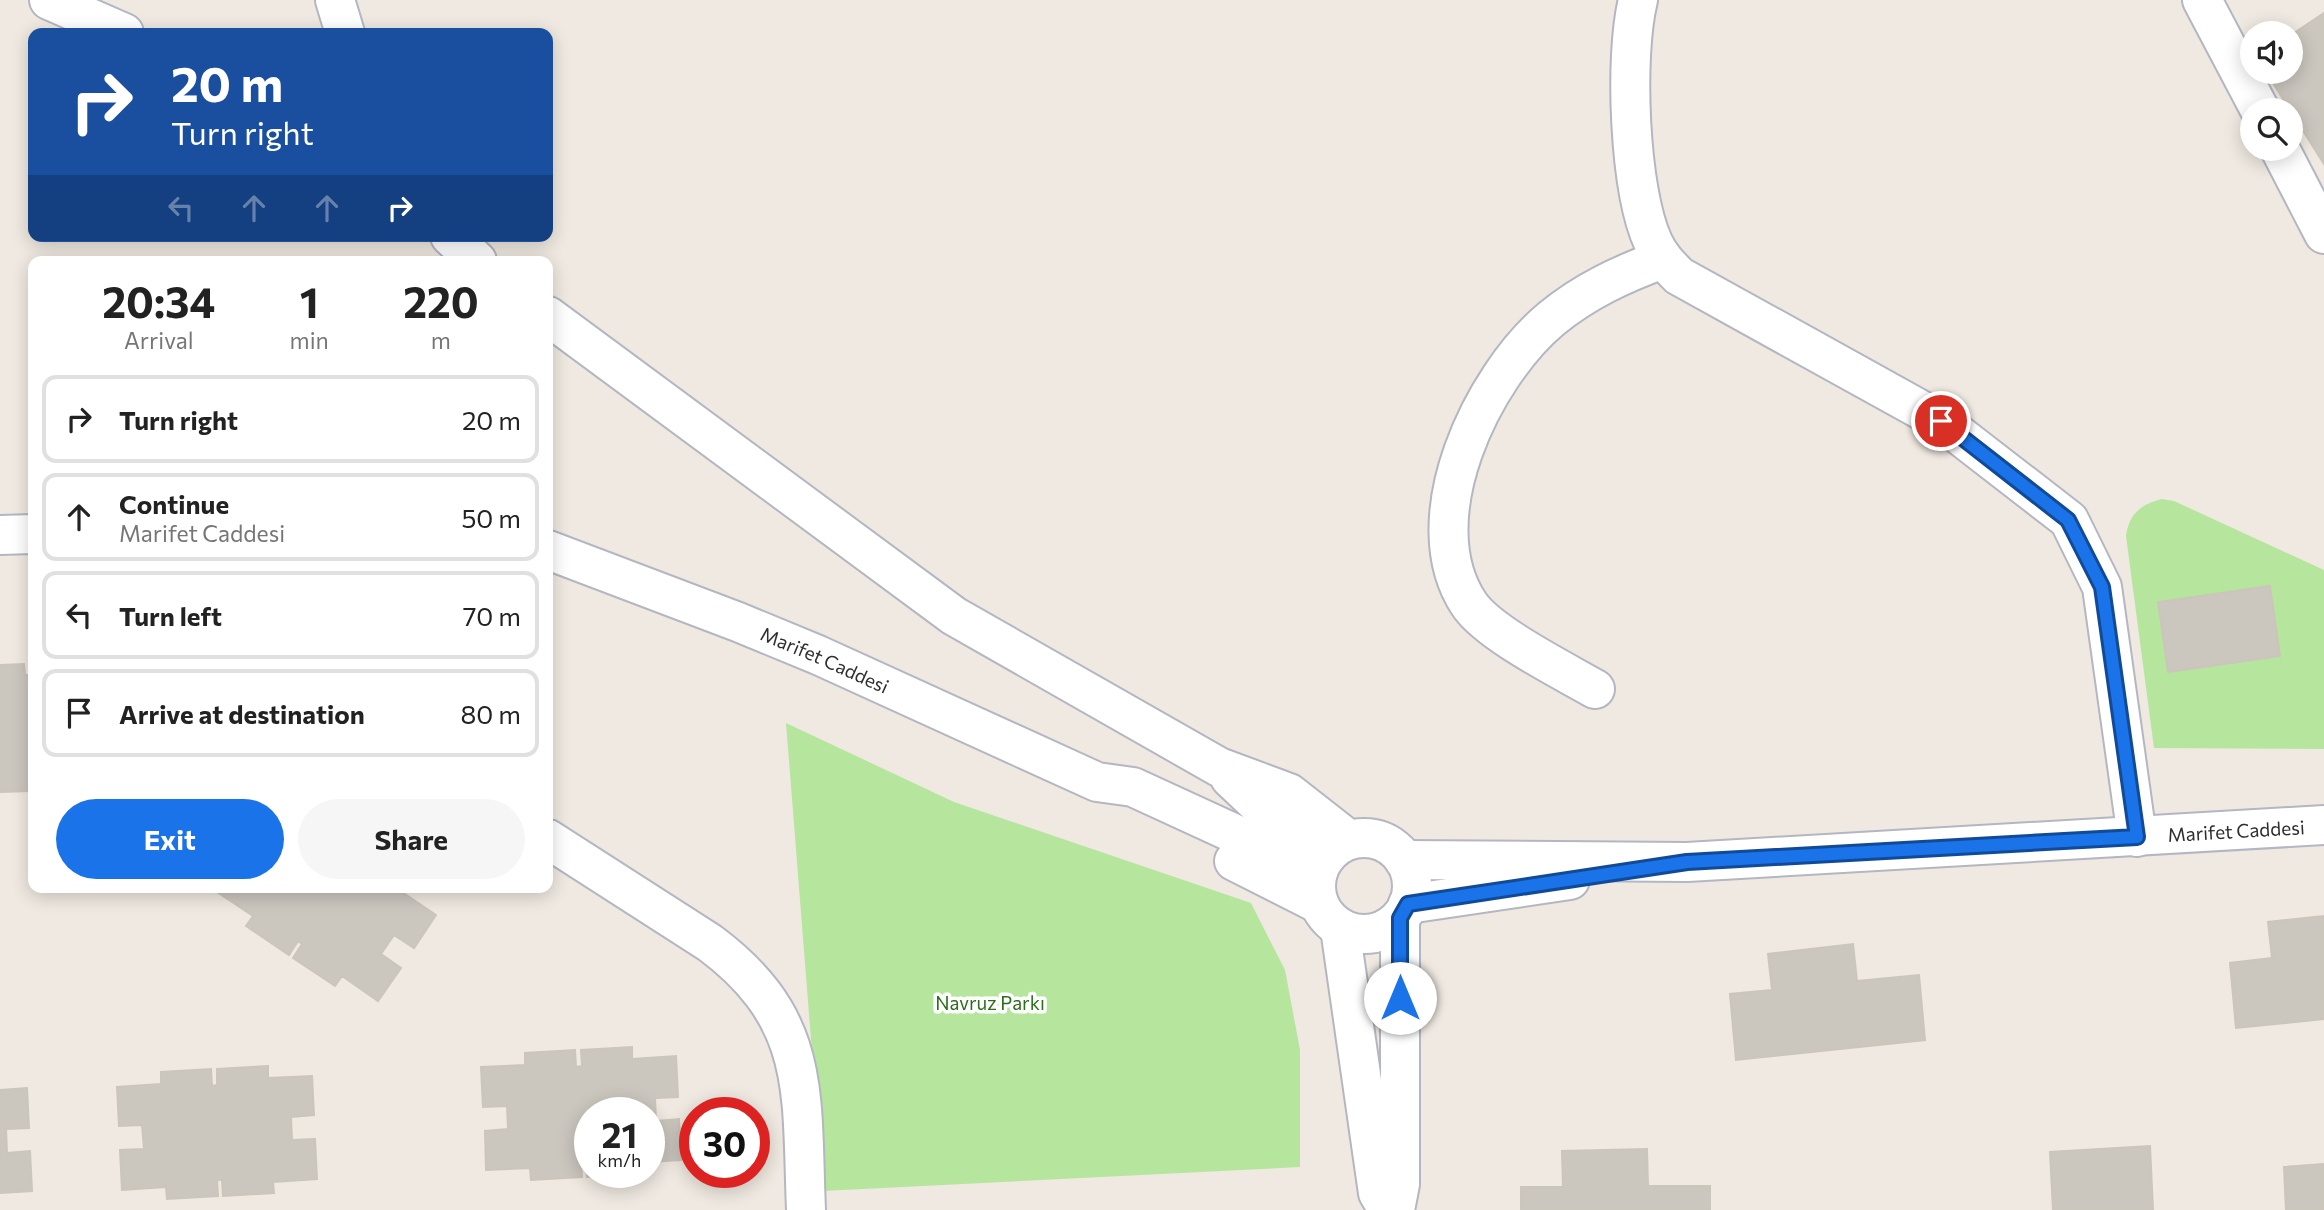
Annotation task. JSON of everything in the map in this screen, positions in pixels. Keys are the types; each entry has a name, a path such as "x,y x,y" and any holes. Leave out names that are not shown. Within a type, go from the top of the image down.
{"street":[{"path":"49,0 113,28"},
{"path":"335,0 343,28"},
{"path":"1638,0 1633,41 1631,125 1635,167 1647,227 1663,259 1679,276 1699,289 1941,421 2068,520 2102,587 2137,837"},
{"path":"2203,0 2254,98"},
{"path":"2286,161 2324,234"},
{"path":"456,242 472,256"},
{"path":"1595,690 1484,622 1457,583 1450,560 1448,519 1459,468 1470,435 1497,383 1526,345 1551,320 1585,295 1622,274 1663,259"},
{"path":"553,320 954,615 1219,767 1289,793 1356,934 1387,928 1404,911 1687,862"},
{"path":"0,535 28,534"},
{"name":"Marifet Caddesi","path":"553,552 818,655 1097,782 1120,803 1330,881"},
{"name":"Marifet Caddesi","path":"1687,862 2324,825"},
{"path":"1389,1210 1377,1193 1330,881 1365,838 1380,841 1394,849 1404,860 1410,874 1411,889 1404,911 1400,1184 1395,1210"},
{"path":"553,842 710,943 753,980 770,1002 788,1038 800,1087 806,1210"},
{"path":"1404,860 1687,862"}],"green space":[{"path":"2162,499 2174,501 2324,570 2324,749 2154,748 2126,536 2137,511"},
{"name":"Navruz Parkı","path":"786,723 954,802 1251,903 1285,970 1300,1050 1300,1167 823,1191"}],"building":[{"path":"2324,13 2324,164 2303,131 2303,98 2282,98 2274,84 2303,84 2303,27"},
{"path":"2270,586 2280,656 2168,672 2158,602"},
{"path":"24,664 25,675 28,675 28,791 0,792 0,665"},
{"path":"218,893 403,893 436,915 414,948 394,935 381,954 401,968 378,1001 342,976 335,986 293,958 302,944 298,941 289,955 246,926 253,916"},
{"path":"2324,916 2324,1019 2236,1028 2230,963 2272,958 2268,922"},
{"path":"1853,944 1857,981 1919,975 1925,1040 1736,1060 1730,994 1772,990 1768,954"},
{"path":"632,1047 632,1059 676,1056 678,1097 574,1097 574,1177 531,1180 530,1168 486,1170 485,1131 508,1129 507,1106 483,1107 481,1067 525,1065 525,1053 575,1050 576,1067 582,1066 581,1050"},
{"path":"268,1066 268,1078 312,1076 314,1115 291,1117 292,1140 315,1139 317,1179 273,1182 274,1193 223,1196 222,1180 217,1180 218,1196 167,1199 166,1187 122,1190 120,1150 144,1149 142,1125 119,1126 117,1087 161,1084 161,1072 211,1069 212,1086 217,1085 217,1069"},
{"path":"27,1088 29,1128 6,1129 7,1153 30,1151 32,1191 0,1193 0,1090"},
{"path":"679,1119 679,1160 665,1161 665,1120"},
{"path":"2150,1146 2153,1210 2053,1210 2050,1152"},
{"path":"1647,1149 1648,1186 1710,1186 1710,1210 1521,1210 1521,1187 1563,1187 1562,1151"},
{"path":"2324,1164 2324,1210 2286,1210 2284,1167"}],"route":[{"path":"1400,998 1400,918 1408,904 1687,862 2137,837 2102,587 2068,520 1941,421"}]}
